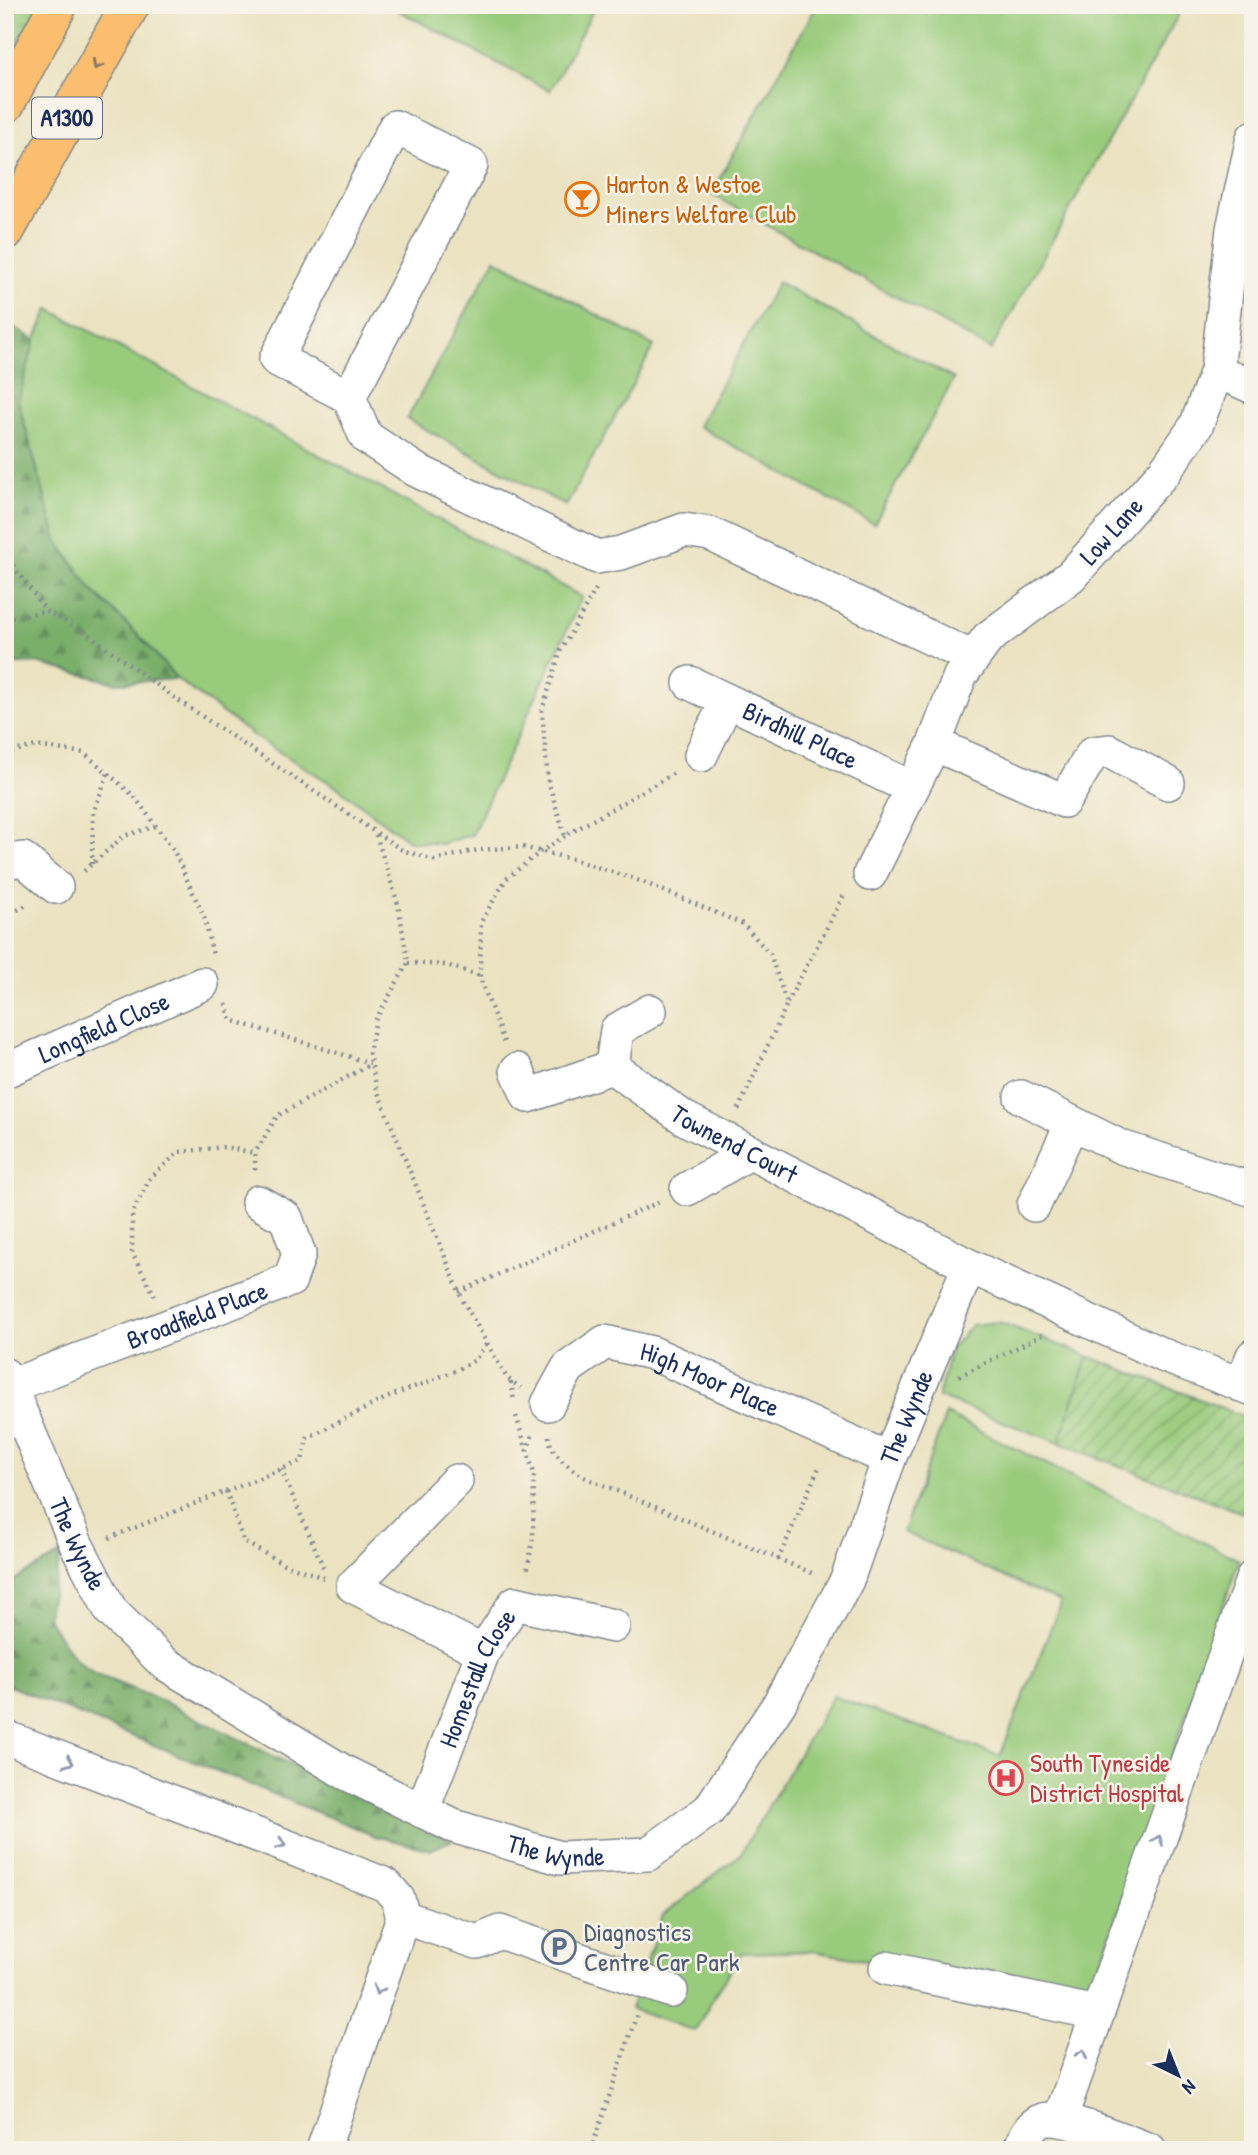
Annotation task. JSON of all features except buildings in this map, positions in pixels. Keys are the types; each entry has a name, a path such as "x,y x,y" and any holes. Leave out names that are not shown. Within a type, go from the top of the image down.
{"highway":[{"name":"A1300","path":"5,104 58,5"},
{"name":"A1300","path":"5,230 130,5"}],"street":[{"path":"349,397 471,165 395,127 276,359 349,397 366,437 416,470 597,557 621,553 684,530 710,534 973,658"},
{"name":"Low Lane","path":"870,874 934,744 960,676 973,658 988,638 1071,576 1164,472 1196,426 1217,371 1233,229 1253,138"},
{"path":"1217,371 1253,387"},
{"name":"Birdhill Place","path":"690,683 912,788"},
{"path":"701,755 727,701"},
{"path":"934,744 1064,801 1093,752 1108,751 1168,783"},
{"path":"5,862 23,859 56,887"},
{"name":"Longfield Close","path":"5,1071 210,980"},
{"path":"517,1070 528,1096 612,1067 617,1030 650,1011"},
{"name":"Townend Court","path":"612,1067 684,1118 969,1266 1165,1356 1249,1377"},
{"path":"1021,1097 1121,1147 1253,1190"},
{"path":"1034,1205 1072,1123"},
{"path":"687,1189 738,1146"},
{"name":"Broadfield Place","path":"8,1380 173,1324 290,1280 299,1254 286,1218 258,1202"},
{"name":"The Wynde","path":"8,1380 79,1549 111,1611 164,1663 344,1772 453,1826 560,1858 648,1854 709,1810 779,1704 843,1586 889,1459 969,1266"},
{"name":"High Moor Place","path":"548,1404 568,1368 605,1342 652,1353 889,1459"},
{"path":"456,1481 353,1586 483,1652"},
{"path":"1060,2119 1253,1577"},
{"name":"Homestall Close","path":"422,1811 483,1652 515,1604 614,1626"},
{"path":"5,1737 386,1885 398,1899 403,1917 323,2150"},
{"path":"403,1917 477,1942 500,1932 659,1987"},
{"path":"886,1968 1096,2013"},
{"path":"1020,2150 1026,2134 1041,2120 1060,2119 1150,2150"}],"path":[{"path":"5,554 46,611 85,632 182,703 402,850 434,860 478,850 522,847 643,882 743,924 770,954 786,1004"},
{"path":"5,619 46,611"},
{"path":"5,753 36,746 84,753 134,796 174,851 204,917 210,980 231,1020 371,1063"},
{"path":"92,866 93,813 108,774"},
{"path":"375,834 398,904 408,963 376,1019 369,1053 371,1063 377,1090 459,1292 487,1343 511,1381 535,1399 548,1404 550,1443 565,1464 584,1477 843,1586"},
{"path":"517,1070 481,976 481,922 506,879 565,836"},
{"path":"738,1146 786,1004 849,885 870,874"},
{"path":"1253,904 1246,921 1253,934"},
{"path":"408,963 447,965 481,976"},
{"path":"258,1202 255,1153 277,1116 371,1063"},
{"path":"173,1324 144,1279 132,1253 132,1214 150,1178 179,1152 225,1147 255,1153"},
{"path":"459,1292 687,1189"},
{"path":"914,1398 1080,1317"},
{"path":"79,1549 302,1461 307,1438 386,1398 457,1370 475,1360 487,1343"},
{"path":"511,1381 517,1420 534,1473 533,1537 523,1588 515,1604"},
{"path":"778,1560 833,1434"},
{"path":"226,1491 244,1542 284,1564 330,1580 281,1469"},
{"path":"591,2150 659,1987"}],"green space":[{"path":"5,5 39,5 5,65"},
{"path":"388,5 596,5 550,91"},
{"path":"817,5 1184,5 991,350 711,194"},
{"path":"495,259 654,346 566,506 407,419"},
{"path":"778,282 954,379 874,524 698,426"},
{"path":"49,309 582,597 472,835 441,844 409,841 340,789 255,737 177,679 143,640 93,591 57,541 18,401 35,340"},
{"path":"9,324 35,340 18,401 57,541 93,591 143,640 177,679 117,683 36,663 5,665 5,337"},
{"path":"999,1322 1088,1356 1059,1443 938,1397 951,1348 972,1325"},
{"path":"1088,1356 1253,1420 1253,1517 1059,1443"},
{"path":"946,1414 1239,1560 1093,1984 1079,1993 1057,1994 813,1951 742,1953 695,2031 630,2009 663,1915 740,1855 833,1696 1000,1756 1061,1602 903,1532"},
{"path":"61,1554 47,1617 74,1658 95,1674 160,1700 334,1786 452,1840 431,1850 375,1836 5,1684 5,1585"}],"place":[{"name":"Harton & Westoe Miners Welfare Club","path":"582,199"},
{"name":"South Tyneside District Hospital","path":"1006,1778"},
{"name":"Diagnostics Centre Car Park","path":"559,1947"}]}
